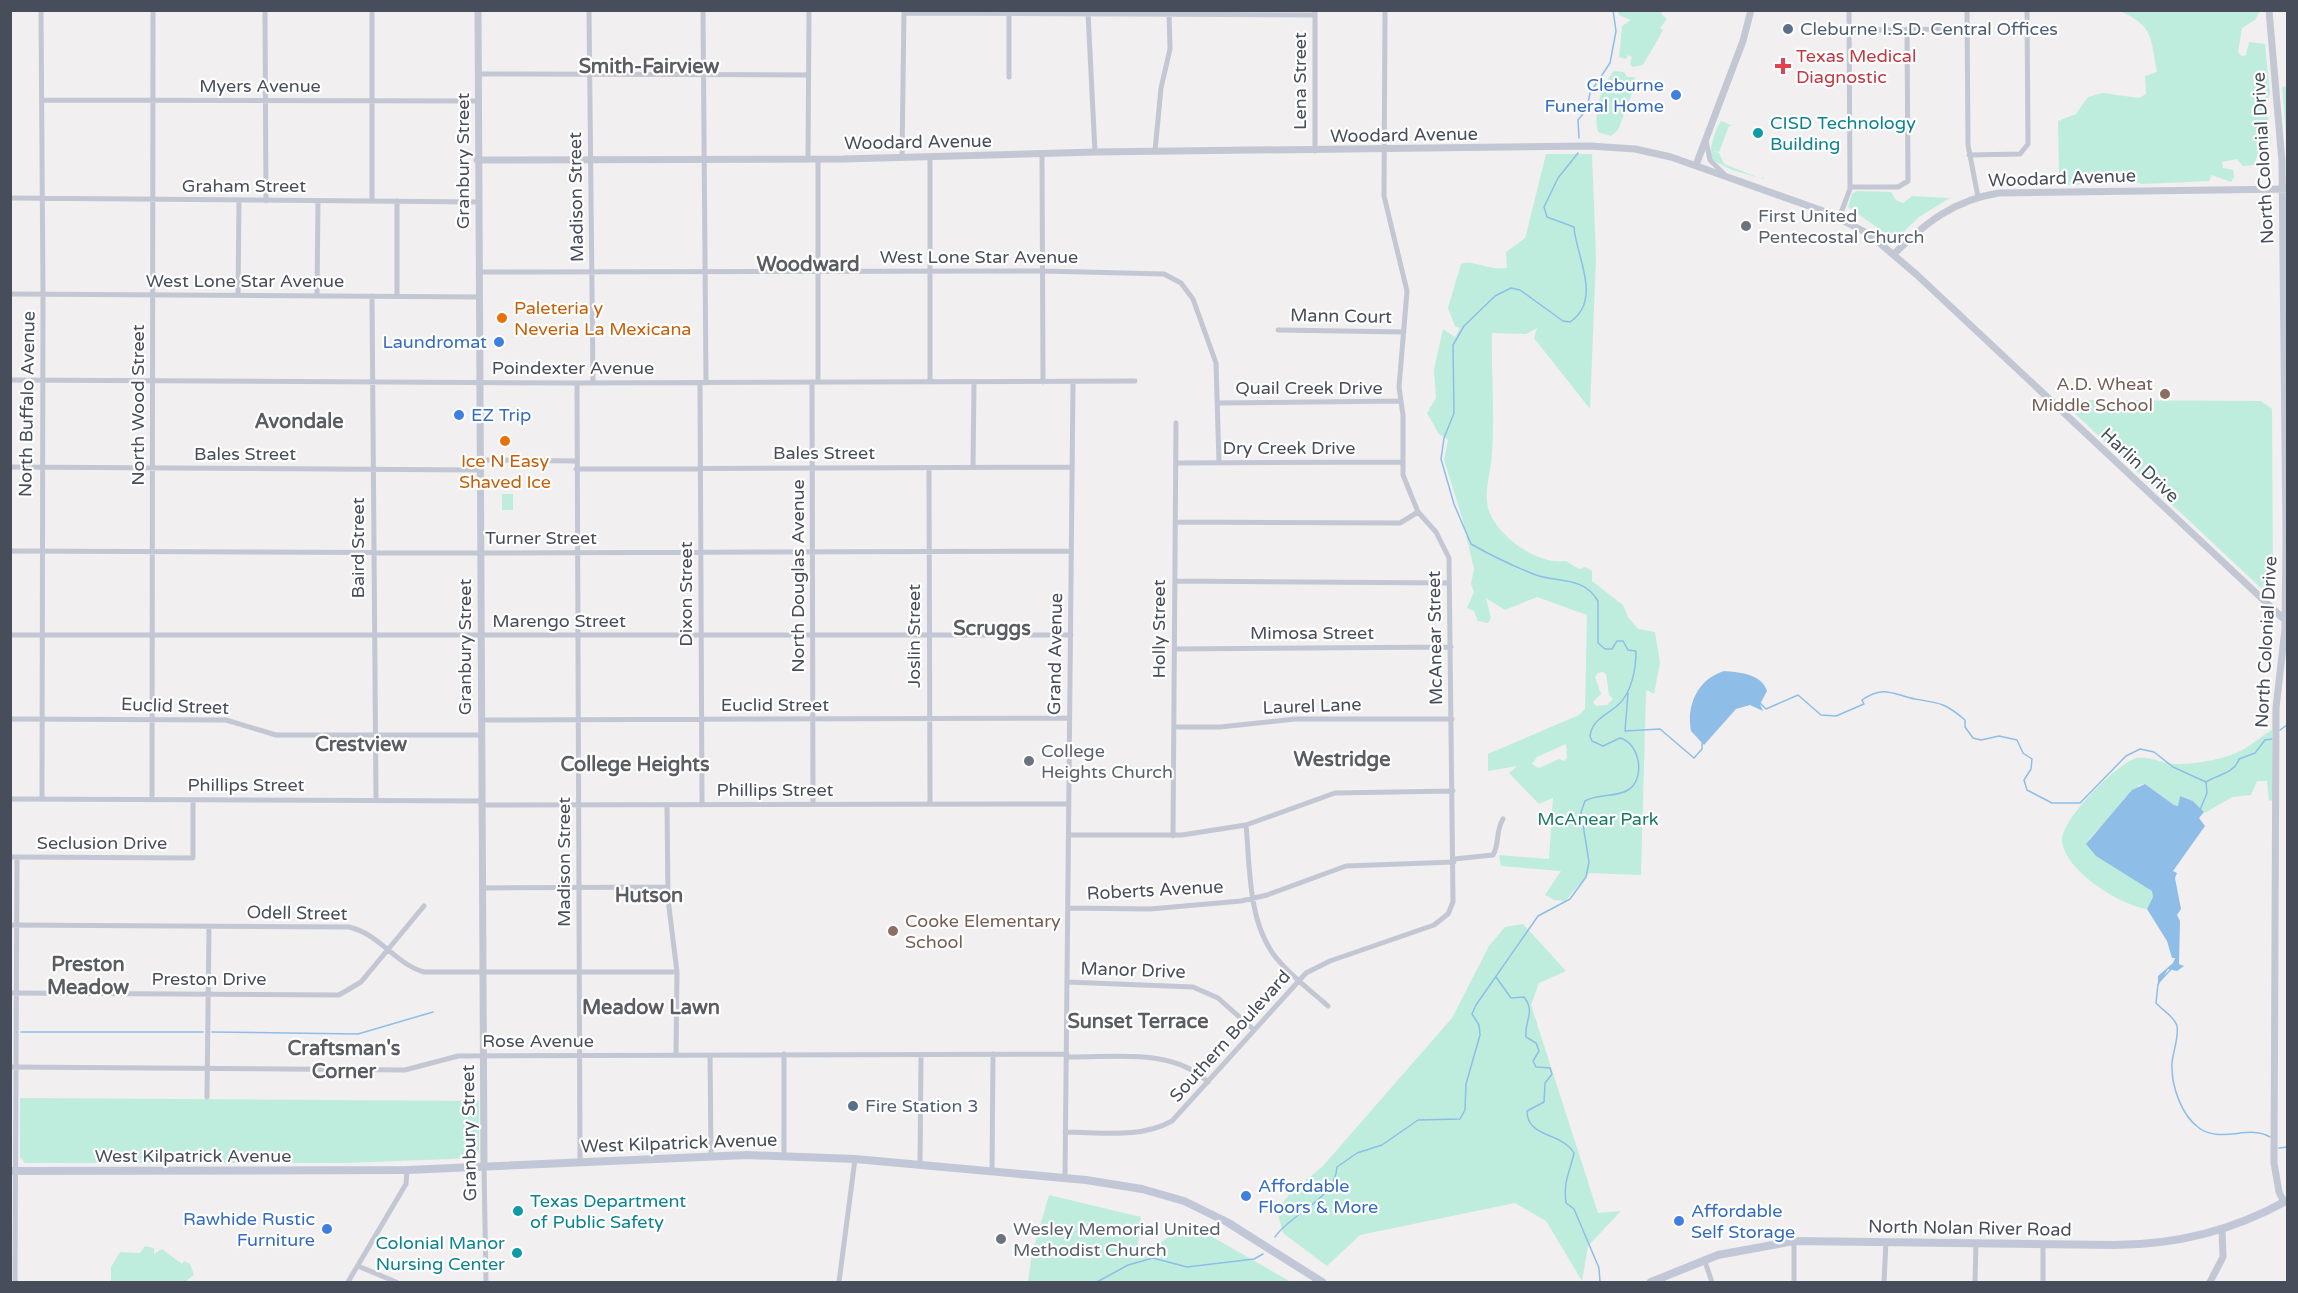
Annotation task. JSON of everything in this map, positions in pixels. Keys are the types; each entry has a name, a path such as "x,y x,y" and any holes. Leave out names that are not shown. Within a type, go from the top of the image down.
{"main road":[{"name":"West Kilpatrick Avenue","path":"13,1171 407,1170 711,1155 784,1155 855,1159 1114,1183 1184,1201 1248,1234 1322,1282"},
{"name":"North Nolan River Road","path":"1651,1282 1704,1259 1737,1250 1794,1241 2147,1244 2184,1239 2222,1229 2286,1201"}],"street":[{"name":"North Buffalo Avenue","path":"41,10 44,295 41,551 42,799"},
{"name":"North Wood Street","path":"152,800 153,10"},
{"path":"265,10 266,201"},
{"path":"372,10 372,201"},
{"name":"Granbury Street","path":"478,10 482,972 486,1282"},
{"name":"Madison Street","path":"590,10 593,383"},
{"name":"Dixon Street","path":"702,805 700,470 705,273 703,10"},
{"path":"808,159 809,10"},
{"name":"McAnear Street","path":"1385,10 1386,209 1407,291 1399,387 1403,475 1418,512 1436,532 1449,558 1454,861 1453,902 1444,918"},
{"path":"1696,165 1743,40 1751,10"},
{"path":"1839,218 1850,187 1849,10"},
{"path":"1967,10 1969,155 1978,197"},
{"path":"1969,155 2020,153 2028,144 2027,10"},
{"name":"North Colonial Drive","path":"2269,10 2285,189 2286,622 2276,708 2274,1155 2276,1182 2286,1201"},
{"path":"902,158 904,12 1315,13"},
{"path":"1155,151 1161,88 1170,49 1169,12"},
{"path":"1088,13 1095,152"},
{"name":"Lena Street","path":"1315,13 1315,151"},
{"path":"1009,14 1009,77"},
{"path":"1848,30 1967,29"},
{"path":"1850,187 1898,187 1908,180 1907,30"},
{"path":"478,74 808,75"},
{"name":"Myers Avenue","path":"42,100 477,101"},
{"path":"1706,136 1710,161 1725,175"},
{"name":"Woodard Avenue","path":"477,160 818,159 1155,151 1385,151 1615,147 1655,153 1696,165 1839,218 1869,234 1894,254 1934,217 1978,197 1999,193 2285,189"},
{"path":"1042,153 1043,382"},
{"path":"930,157 930,382"},
{"name":"North Douglas Avenue","path":"813,804 812,468 818,273 818,159"},
{"name":"Graham Street","path":"10,198 478,202"},
{"path":"238,295 239,200"},
{"path":"317,296 318,201"},
{"path":"397,201 397,296"},
{"name":"Harlin Drive","path":"1894,254 2286,622"},
{"name":"West Lone Star Avenue","path":"478,272 1043,271 1164,274 1181,283 1193,299 1216,363 1219,463"},
{"name":"West Lone Star Avenue","path":"10,294 479,297"},
{"name":"Baird Street","path":"372,296 376,800"},
{"name":"Mann Court","path":"1278,330 1404,332"},
{"name":"Poindexter Avenue","path":"10,380 480,383 1135,381"},
{"path":"973,467 974,382"},
{"name":"Grand Avenue","path":"1065,1178 1073,382"},
{"name":"Madison Street","path":"577,383 580,1161"},
{"name":"Quail Creek Drive","path":"1218,403 1400,401"},
{"name":"Holly Street","path":"1173,836 1176,423"},
{"path":"479,460 576,461"},
{"name":"Dry Creek Drive","path":"1176,464 1403,462"},
{"name":"Bales Street","path":"10,467 479,470"},
{"name":"Bales Street","path":"576,469 1072,467"},
{"name":"Joslin Street","path":"929,468 930,804"},
{"path":"1175,522 1400,523 1418,512"},
{"name":"Turner Street","path":"10,551 374,553 1071,551"},
{"path":"1175,581 1449,583"},
{"name":"Marengo Street","path":"10,635 701,637 1071,635"},
{"name":"Mimosa Street","path":"1174,649 1451,647"},
{"name":"Euclid Street","path":"481,720 1069,718"},
{"name":"Euclid Street","path":"10,719 226,720 276,735 481,735"},
{"name":"Laurel Lane","path":"1174,727 1220,727 1296,719 1452,719"},
{"path":"1069,835 1173,836 1246,825 1335,793 1453,791"},
{"name":"Phillips Street","path":"10,799 376,800 578,805 1069,804"},
{"name":"Seclusion Drive","path":"14,857 192,858 193,801"},
{"path":"667,805 667,887 677,972 676,1055"},
{"name":"Roberts Avenue","path":"1068,908 1150,909 1254,899 1346,866 1454,861 1493,855 1497,849 1496,830 1503,819"},
{"path":"1246,825 1258,923 1266,944 1275,957 1328,1006"},
{"path":"14,857 15,1282"},
{"path":"482,888 667,887"},
{"name":"Preston Drive","path":"13,994 339,995 355,987 424,906"},
{"name":"Southern Boulevard","path":"1065,1132 1135,1133 1155,1129 1179,1116 1299,980 1318,966 1429,927 1444,918"},
{"name":"Odell Street","path":"14,925 349,927 368,933 408,966 424,972 677,972"},
{"path":"207,1097 209,926"},
{"name":"Manor Drive","path":"1067,982 1194,987 1218,998 1254,1030"},
{"path":"784,1054 784,1155"},
{"path":"992,1172 993,1054"},
{"name":"Rose Avenue","path":"13,1067 405,1070 454,1056 483,1055 993,1054 1169,1059 1195,1071 1208,1082"},
{"path":"710,1055 711,1155"},
{"path":"920,1166 921,1055"},
{"path":"839,1282 855,1159"},
{"path":"348,1282 406,1184 407,1170"},
{"path":"2210,1282 2223,1257 2222,1229"},
{"path":"1794,1241 1794,1282"},
{"path":"1884,1282 1886,1241"},
{"path":"1976,1243 1976,1282"},
{"path":"2043,1244 2043,1282"},
{"path":"1704,1259 1712,1282"},
{"path":"358,1266 396,1282"}],"green space":[{"path":"1618,11 1662,11 1661,14 1667,19 1660,28 1663,30 1643,65 1633,67 1630,64 1632,57 1628,55 1626,59 1619,57 1622,26 1631,20 1619,15"},
{"path":"2120,11 2260,11 2255,20 2242,28 2238,52 2242,56 2246,55 2249,42 2265,44 2270,94 2266,100 2271,144 2260,148 2254,165 2243,166 2237,159 2222,162 2223,168 2233,170 2234,177 2231,182 2212,175 2209,181 2142,184 2105,177 2091,184 2067,185 2059,176 2058,121 2076,114 2088,97 2103,93 2139,98 2146,94 2145,76 2157,72 2151,42 2145,28 2140,22"},
{"path":"1614,71 1624,72 1627,77 1634,77 1636,83 1618,130 1611,136 1598,132 1597,108 1605,84"},
{"path":"2288,86 2287,147 2282,87"},
{"path":"1721,121 1733,126 1729,126 1719,152 1712,151 1719,153 1724,164 1759,178 1732,170 1711,159 1713,140"},
{"name":"McAnear Park","path":"1546,154 1592,154 1596,258 1590,409 1534,338 1537,328 1526,334 1492,333 1493,438 1487,487 1488,508 1499,529 1519,546 1543,558 1566,561 1579,569 1585,567 1592,571 1592,581 1623,605 1628,617 1638,629 1655,632 1660,663 1654,694 1647,690 1646,692 1641,875 1589,873 1565,901 1554,900 1545,895 1561,871 1501,866 1499,855 1549,859 1553,798 1539,804 1509,773 1517,766 1488,771 1488,754 1579,715 1585,709 1587,615 1537,597 1505,610 1486,598 1491,618 1488,623 1478,621 1474,611 1467,608 1474,592 1471,584 1474,569 1462,517 1444,460 1448,440 1439,434 1427,413 1436,398 1434,369 1443,329 1455,337 1460,328 1455,326 1448,308 1461,264 1471,263 1493,268 1507,268 1506,252 1525,238","holes":["1598,673 1606,674 1609,695 1613,699 1607,705 1596,706 1593,702 1601,694 1595,677","1566,744 1567,758 1564,761 1559,759 1539,768 1532,764 1537,757"]},
{"path":"1857,191 1891,192 1896,200 1903,203 1912,196 1950,198 1919,217 1895,240 1848,207 1852,194"},
{"path":"2074,400 2261,401 2272,409 2273,590 2263,590 2068,407"},
{"path":"502,494 513,494 513,510 502,510"},
{"path":"2272,730 2273,800 2269,801 2267,781 2257,781 2251,795 2232,797 2205,813 2193,801 2180,796 2178,806 2174,805 2145,784 2139,785 2090,838 2087,844 2152,891 2153,897 2147,909 2123,901 2095,885 2073,864 2065,852 2062,841 2070,820 2091,794 2127,762 2140,757 2176,764 2212,760 2239,752"},
{"path":"1523,924 1566,971 1539,983 1531,1005 1598,1213 1621,1211 1588,1246 1582,1281 1546,1221 1515,1203 1360,1235 1327,1266 1283,1233 1277,1211 1291,1192 1322,1167 1452,1018 1489,946 1505,927"},
{"path":"20,1098 479,1101 479,1152 476,1158 347,1163 25,1163 20,1157"},
{"path":"1049,1195 1141,1217 1138,1245 1153,1248 1188,1223 1291,1282 1028,1282 1032,1254"},
{"path":"145,1246 154,1248 154,1254 162,1249 182,1264 184,1261 190,1264 194,1275 187,1282 111,1282 111,1267 120,1252 140,1253"}],"water":[{"path":"1724,671 1755,677 1764,685 1767,691 1760,704 1763,711 1750,705 1736,709 1704,745 1691,731 1692,703 1707,680"},
{"path":"2145,784 2174,805 2178,806 2180,796 2193,801 2204,812 2199,818 2205,826 2173,871 2177,873 2175,878 2181,909 2177,915 2180,921 2179,964 2184,966 2177,971 2168,969 2158,986 2158,976 2173,963 2175,958 2172,958 2167,941 2147,909 2153,897 2152,891 2096,856 2086,844 2132,790"}],"waterway":[{"path":"1579,138 1578,120 1587,109 1590,93 1610,63 1616,31 1613,10"},
{"path":"1275,1237 1282,1228 1321,1197 1329,1188 1337,1167 1357,1153 1382,1145 1418,1120 1460,1119 1465,1110 1466,1084 1480,1035 1479,1025 1472,1014 1476,1005 1538,916 1570,899 1586,877 1589,862 1581,812 1585,801 1628,790 1637,778 1639,770 1636,754 1627,741 1620,738 1603,746 1592,741 1590,736 1597,721 1618,705 1627,694 1634,672 1636,651 1628,650 1623,641 1617,641 1612,649 1605,649 1598,643 1598,601 1585,588 1578,584 1536,575 1471,544 1454,504 1441,459 1444,438 1454,413 1453,345 1464,326 1495,296 1511,288 1520,290 1563,321 1570,322 1580,313 1585,302 1585,277 1574,227 1547,217 1544,207 1558,178 1578,153"},
{"path":"1759,702 1766,709 1798,695 1821,715 1836,716 1864,704 1862,700 1870,695 1882,692 1942,705 1965,720 1965,727 1973,738 1981,740 1999,736 2017,740 2023,753 2032,759 2031,769 2024,780 2027,790 2052,803 2080,803 2126,756 2140,749 2154,752 2173,767 2206,782 2230,771 2239,759 2255,753 2265,740 2272,739"},
{"path":"1628,693 1625,731 1660,729 1694,758 1702,749 1702,743"},
{"path":"2280,730 2288,724"},
{"path":"2200,810 2207,793 2206,783"},
{"path":"2161,980 2172,968"},
{"path":"1496,977 1511,998 1524,997 1527,1002 1529,1012 1526,1037 1536,1043 1539,1051 1533,1061 1536,1067 1550,1068 1552,1074 1545,1083 1544,1102 1527,1111 1529,1120 1539,1131 1562,1141 1574,1153 1566,1183 1566,1203 1574,1209 1599,1268 1600,1282"},
{"path":"2158,984 2156,1003 2171,1016 2177,1026 2173,1081 2178,1099 2187,1115 2199,1128 2208,1132 2217,1134 2254,1132 2270,1137"},
{"path":"212,1032 358,1034 433,1012"},
{"path":"21,1032 203,1032"},
{"path":"2279,1148 2288,1147"},
{"path":"1097,1282 1128,1265 1153,1258 1187,1267 1254,1259 1263,1254"}],"place":[{"name":"Cleburne I.S.D. Central Offices","path":"1788,29"},
{"name":"Texas Medical Diagnostic","path":"1783,66"},
{"name":"Cleburne Funeral Home","path":"1676,95"},
{"name":"CISD Technology Building","path":"1758,133"},
{"name":"First United Pentecostal Church","path":"1746,226"},
{"name":"Paleteria y Neveria La Mexicana","path":"502,318"},
{"name":"Laundromat","path":"499,342"},
{"name":"A.D. Wheat Middle School","path":"2165,394"},
{"name":"EZ Trip","path":"459,415"},
{"name":"Ice N Easy Shaved Ice","path":"505,441"},
{"name":"College Heights Church","path":"1029,761"},
{"name":"Cooke Elementary School","path":"893,931"},
{"name":"Fire Station 3","path":"853,1106"},
{"name":"Affordable Floors & More","path":"1246,1196"},
{"name":"Texas Department of Public Safety","path":"518,1211"},
{"name":"Affordable Self Storage","path":"1679,1221"},
{"name":"Rawhide Rustic Furniture","path":"327,1229"},
{"name":"Wesley Memorial United Methodist Church","path":"1001,1239"},
{"name":"Colonial Manor Nursing Center","path":"517,1253"}],"district":[{"name":"Smith-Fairview","path":"649,66"},
{"name":"Woodward","path":"808,264"},
{"name":"Avondale","path":"299,421"},
{"name":"Scruggs","path":"992,628"},
{"name":"Crestview","path":"361,744"},
{"name":"Westridge","path":"1342,759"},
{"name":"College Heights","path":"635,764"},
{"name":"Hutson","path":"649,895"},
{"name":"Preston Meadow","path":"88,976"},
{"name":"Meadow Lawn","path":"651,1007"},
{"name":"Sunset Terrace","path":"1138,1021"},
{"name":"Craftsman's Corner","path":"344,1060"}]}
